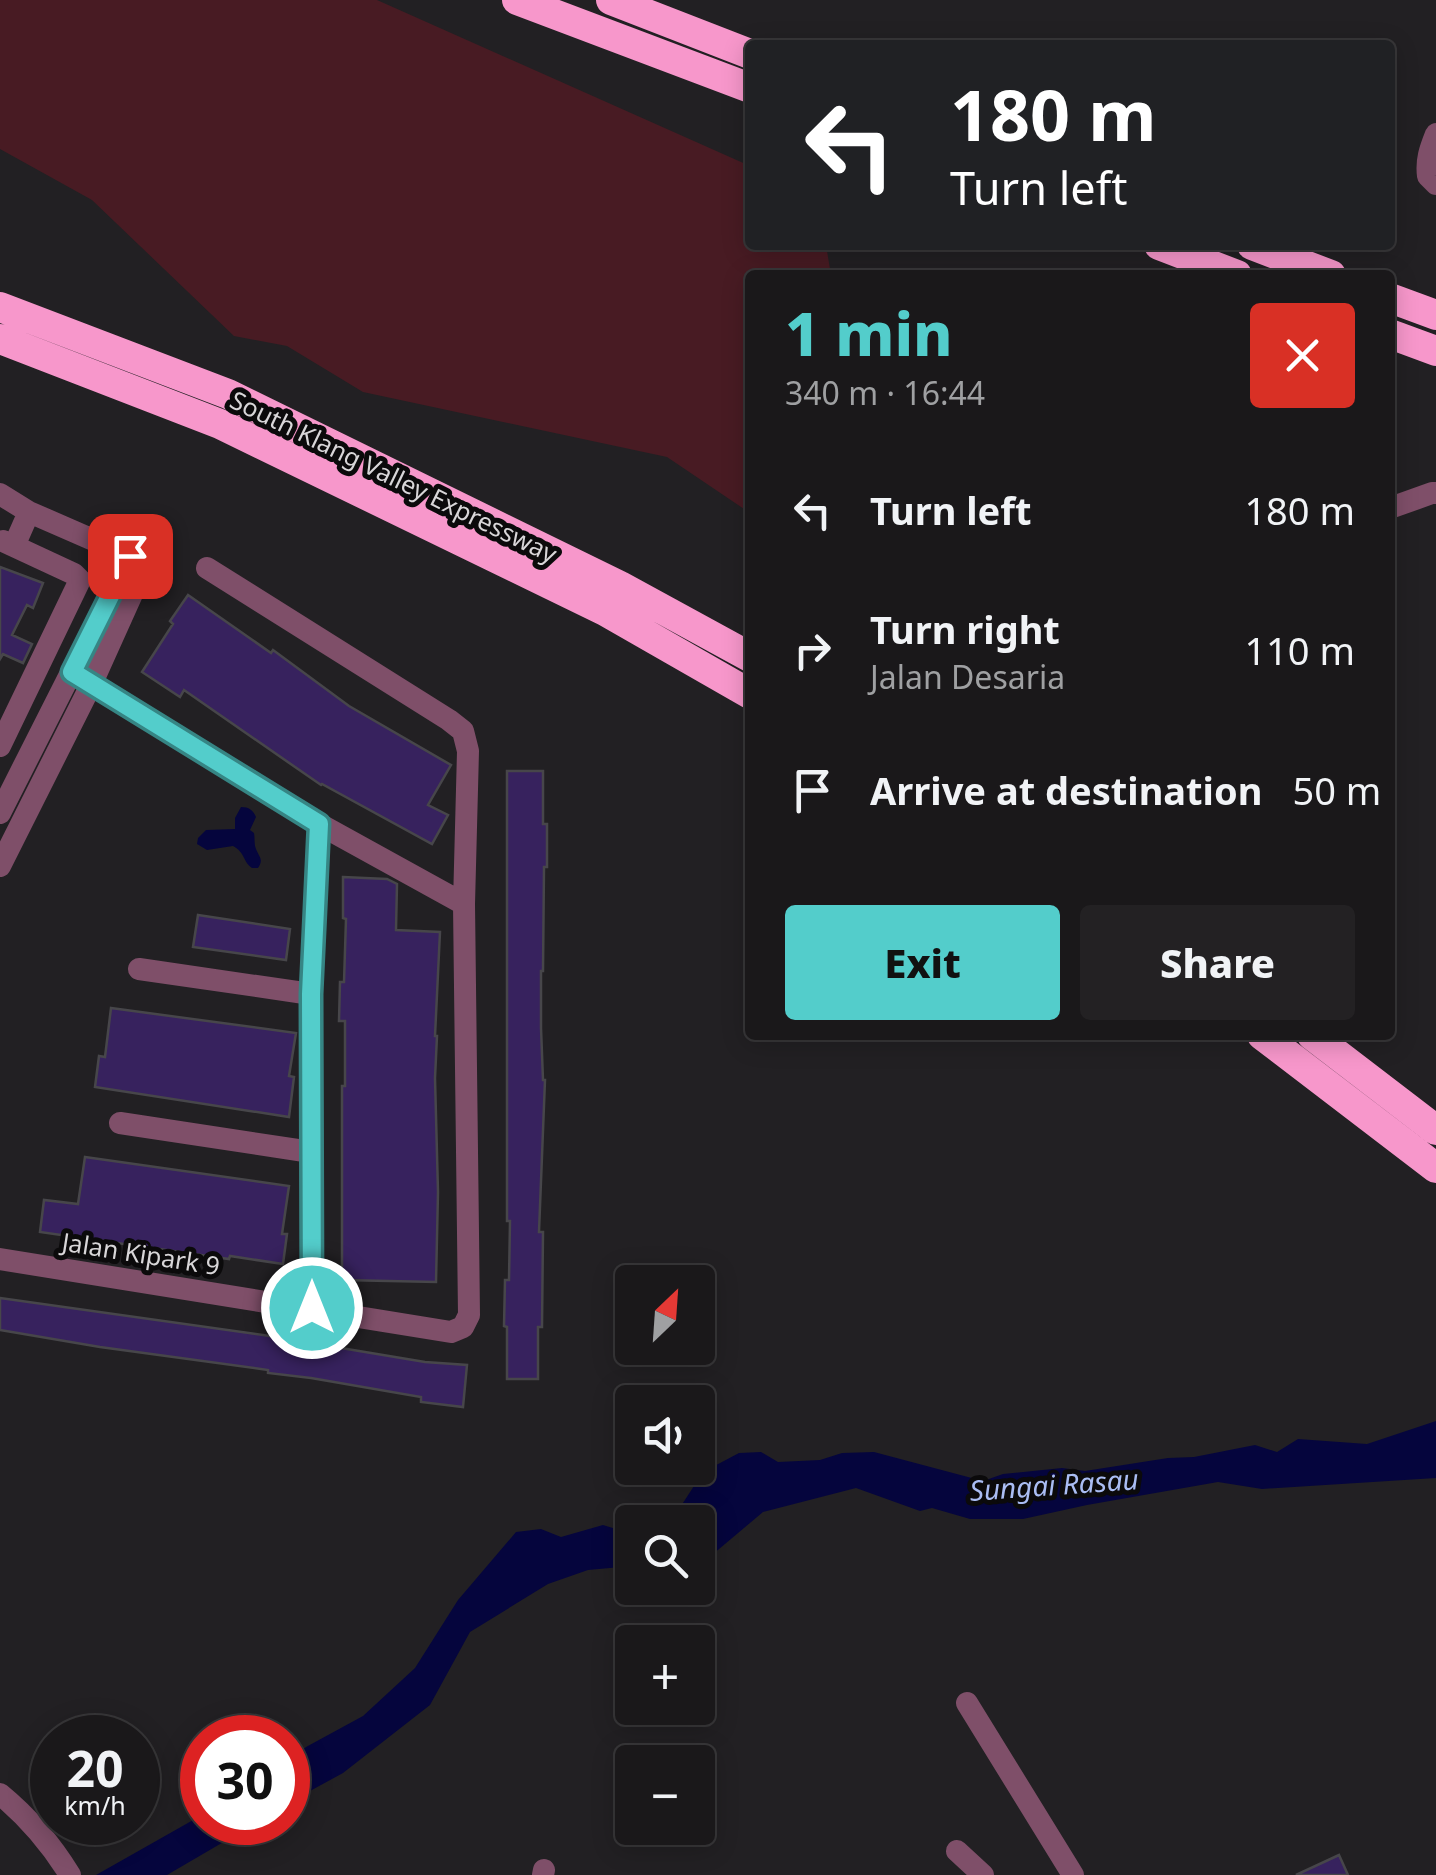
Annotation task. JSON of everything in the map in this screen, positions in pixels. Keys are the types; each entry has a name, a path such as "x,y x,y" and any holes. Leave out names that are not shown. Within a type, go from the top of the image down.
{"highway":[{"path":"517,0 745,86"},
{"path":"612,0 745,52"},
{"path":"1172,250 1224,270"},
{"path":"1265,250 1317,270"},
{"path":"1395,300 1436,315"},
{"name":"South Klang Valley Expressway","path":"0,306 228,394 620,586 745,654"},
{"path":"1395,336 1436,352"},
{"name":"South Klang Valley Expressway","path":"0,338 220,424 604,611 745,691"},
{"path":"1269,1040 1436,1168"},
{"path":"1319,1040 1436,1130"}],"street":[{"path":"1436,134 1426,165 1428,176 1436,184"},
{"path":"1395,506 1436,493"},
{"path":"0,494 30,512 146,563 82,678 0,866"},
{"path":"0,746 80,580 7,543 30,512"},
{"path":"82,678 319,824 464,904 468,752 463,731 207,568"},
{"path":"0,813 11,765 82,678"},
{"path":"312,1308 311,994 319,824"},
{"name":"Jalan Kipark 9","path":"0,1259 450,1332 463,1327 469,1316 464,904"},
{"path":"139,968 311,994"},
{"path":"120,1122 312,1152"},
{"path":"967,1703 1073,1875"},
{"path":"0,1794 39,1831 68,1873"},
{"path":"957,1851 983,1875"}],"shaded area":[{"path":"0,0 377,0 745,164 745,250 827,250 830,270 745,270 745,510 667,457 363,392 287,346 234,336 92,200 0,149"}],"water":[{"path":"241,807 250,809 256,817 250,830 261,862 258,868 249,866 233,846 207,850 197,844 206,830 235,829"},
{"name":"Sungai Rasau","path":"1436,1421 1436,1478 1262,1489 1218,1482 1023,1519 970,1519 932,1508 920,1511 856,1488 763,1512 715,1552 715,1505 682,1505 695,1485 715,1485 715,1466 739,1453 761,1452 778,1462 874,1452 983,1481 1003,1474 1062,1468 1085,1471 1255,1445 1277,1452 1298,1439 1367,1444"},
{"path":"603,1525 615,1529 615,1568 588,1570 548,1584 470,1632 430,1705 343,1773 310,1791 310,1745 363,1716 415,1668 458,1600 516,1532 541,1529 561,1537"},
{"path":"180,1827 180,1845 218,1845 167,1875 96,1875 149,1845 160,1845 160,1839"}],"building":[{"path":"0,567 43,583 33,608 27,605 12,635 32,644 23,663 3,654 0,659"},
{"path":"188,595 349,706 451,765 428,805 448,815 432,844 321,785 184,690 180,697 142,672"},
{"path":"507,771 543,771 543,824 547,824 541,971 545,1080 538,1379 507,1379 504,1326 510,1221"},
{"path":"343,877 387,879 397,884 396,930 440,932 435,1036 436,1282 342,1280 345,1021 339,1021 346,919"},
{"path":"198,915 290,929 286,960 193,947"},
{"path":"111,1008 296,1033 289,1076 294,1077 289,1117 95,1087 99,1056 105,1057"},
{"path":"85,1157 289,1186 282,1234 287,1234 283,1264 40,1232 44,1200 78,1204"},
{"path":"0,1298 467,1365 463,1407 268,1370 0,1330"},
{"path":"1339,1855 1348,1875 1296,1875"}],"route":[{"path":"130,556 72,672 319,824 311,994 312,1308"}]}
